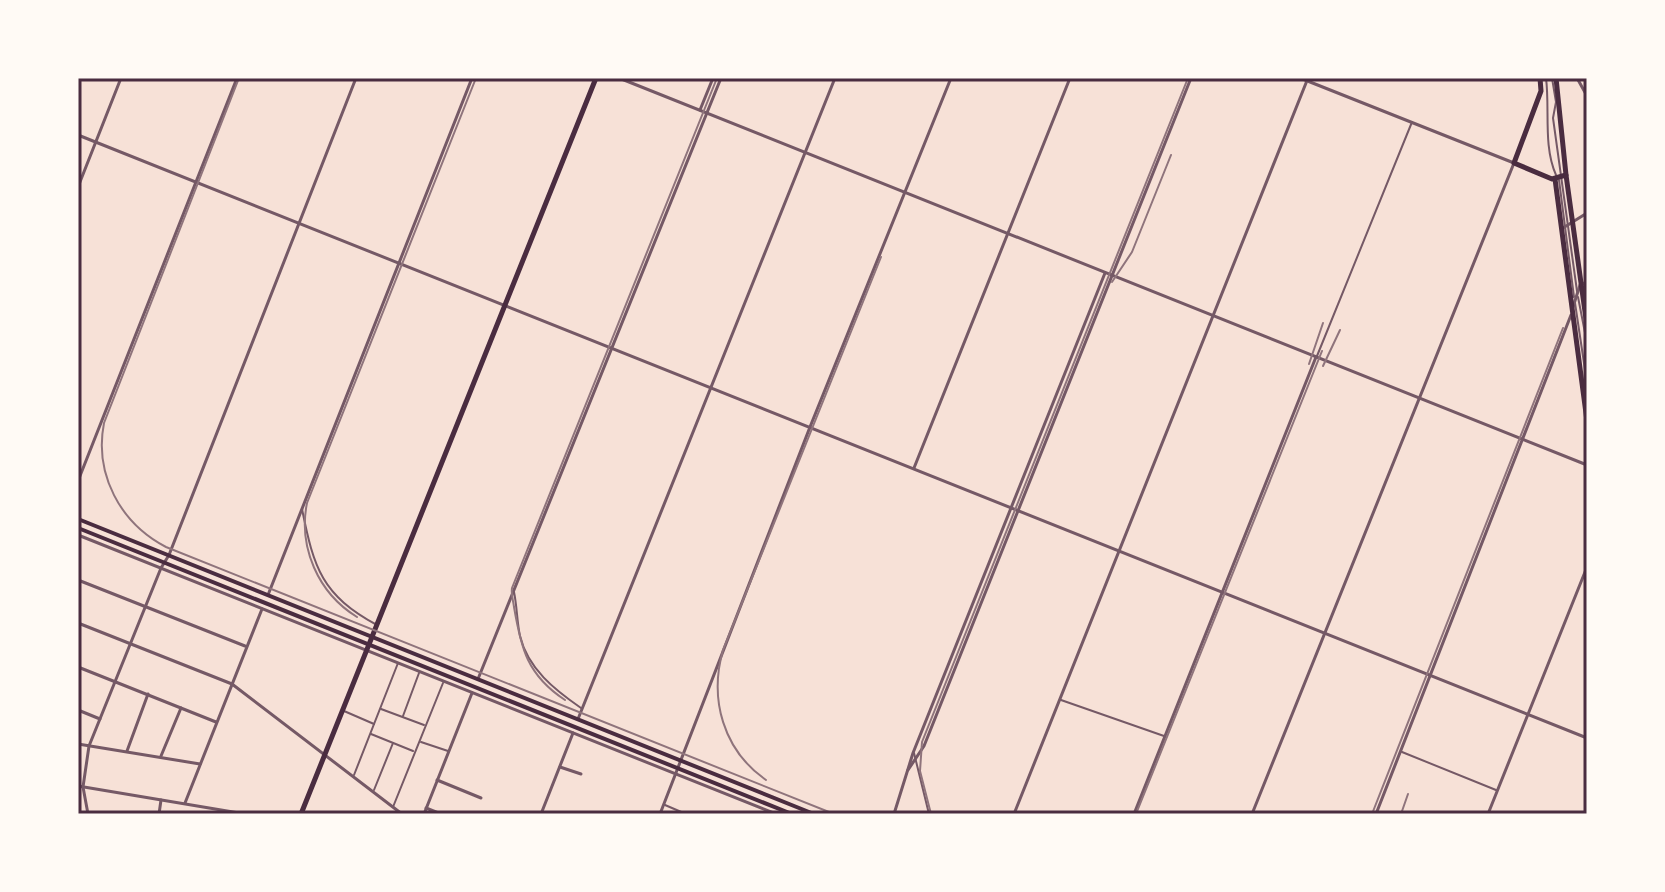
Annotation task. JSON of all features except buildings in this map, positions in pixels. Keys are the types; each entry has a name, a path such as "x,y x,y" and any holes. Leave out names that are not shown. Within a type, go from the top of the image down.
{"main road":[{"path":"301,814 596,78"},
{"path":"1540,78 1541,91 1514,163 1560,177"},
{"path":"1554,78 1560,177 1587,421"},
{"path":"1560,177 1587,326"},
{"path":"78,519 814,814"},
{"path":"78,528 247,595 368,648 792,814"},
{"path":"247,595 250,588"}],"street":[{"path":"78,187 121,78"},
{"path":"78,481 237,78"},
{"path":"88,814 81,786 89,746 169,555 356,78"},
{"path":"268,595 472,78"},
{"path":"619,78 1587,465"},
{"path":"700,110 713,78"},
{"path":"478,679 721,78"},
{"path":"578,719 835,78"},
{"path":"660,814 810,427 951,78"},
{"path":"914,468 1070,78"},
{"path":"908,770 916,761 1191,78"},
{"path":"1252,814 1514,163 1300,78"},
{"path":"1546,78 1554,172 1560,177"},
{"path":"1577,78 1587,96"},
{"path":"1014,814 1308,79"},
{"path":"1134,814 1412,122"},
{"path":"78,135 1587,738"},
{"path":"1587,213 1567,225 1587,343"},
{"path":"894,814 913,753 1105,272"},
{"path":"1376,814 1580,285 1587,282"},
{"path":"1574,306 1587,383"},
{"path":"302,508 315,563 331,592 350,611 377,625"},
{"path":"78,535 368,648 573,733 676,771 774,814"},
{"path":"1488,814 1587,567"},
{"path":"78,580 247,647"},
{"path":"514,590 520,636 528,657 551,688 582,709"},
{"path":"185,803 262,609"},
{"path":"78,623 232,684 402,814"},
{"path":"353,776 398,663"},
{"path":"78,667 216,722"},
{"path":"403,717 420,672"},
{"path":"393,807 444,682"},
{"path":"424,814 472,693"},
{"path":"127,752 148,694"},
{"path":"1060,700 1164,736"},
{"path":"161,758 181,708"},
{"path":"380,708 426,726"},
{"path":"78,710 100,719"},
{"path":"343,711 374,724"},
{"path":"541,814 573,733"},
{"path":"370,734 415,752"},
{"path":"420,742 448,751"},
{"path":"373,792 393,743"},
{"path":"78,744 200,764"},
{"path":"1401,751 1498,791"},
{"path":"913,753 929,814"},
{"path":"560,767 581,774"},
{"path":"437,780 481,798"},
{"path":"81,786 245,814"},
{"path":"159,814 161,800"},
{"path":"664,805 686,814"},
{"path":"426,808 441,814"}],"railway":[{"path":"239,78 104,423 103,461 114,495 124,511 136,525 166,547 834,814"},
{"path":"357,617 331,595 314,568 306,536 307,503 476,78"},
{"path":"565,700 542,681 528,660 512,588 717,78"},
{"path":"931,814 920,771 922,742 1188,78"},
{"path":"1112,282 1132,252 1171,155"},
{"path":"766,780 751,768 730,739 719,705 719,668 723,650 881,257"},
{"path":"1309,364 1323,323"},
{"path":"1372,814 1563,328"},
{"path":"1323,366 1340,330"},
{"path":"1136,814 1322,351"},
{"path":"1401,814 1408,794"}]}
